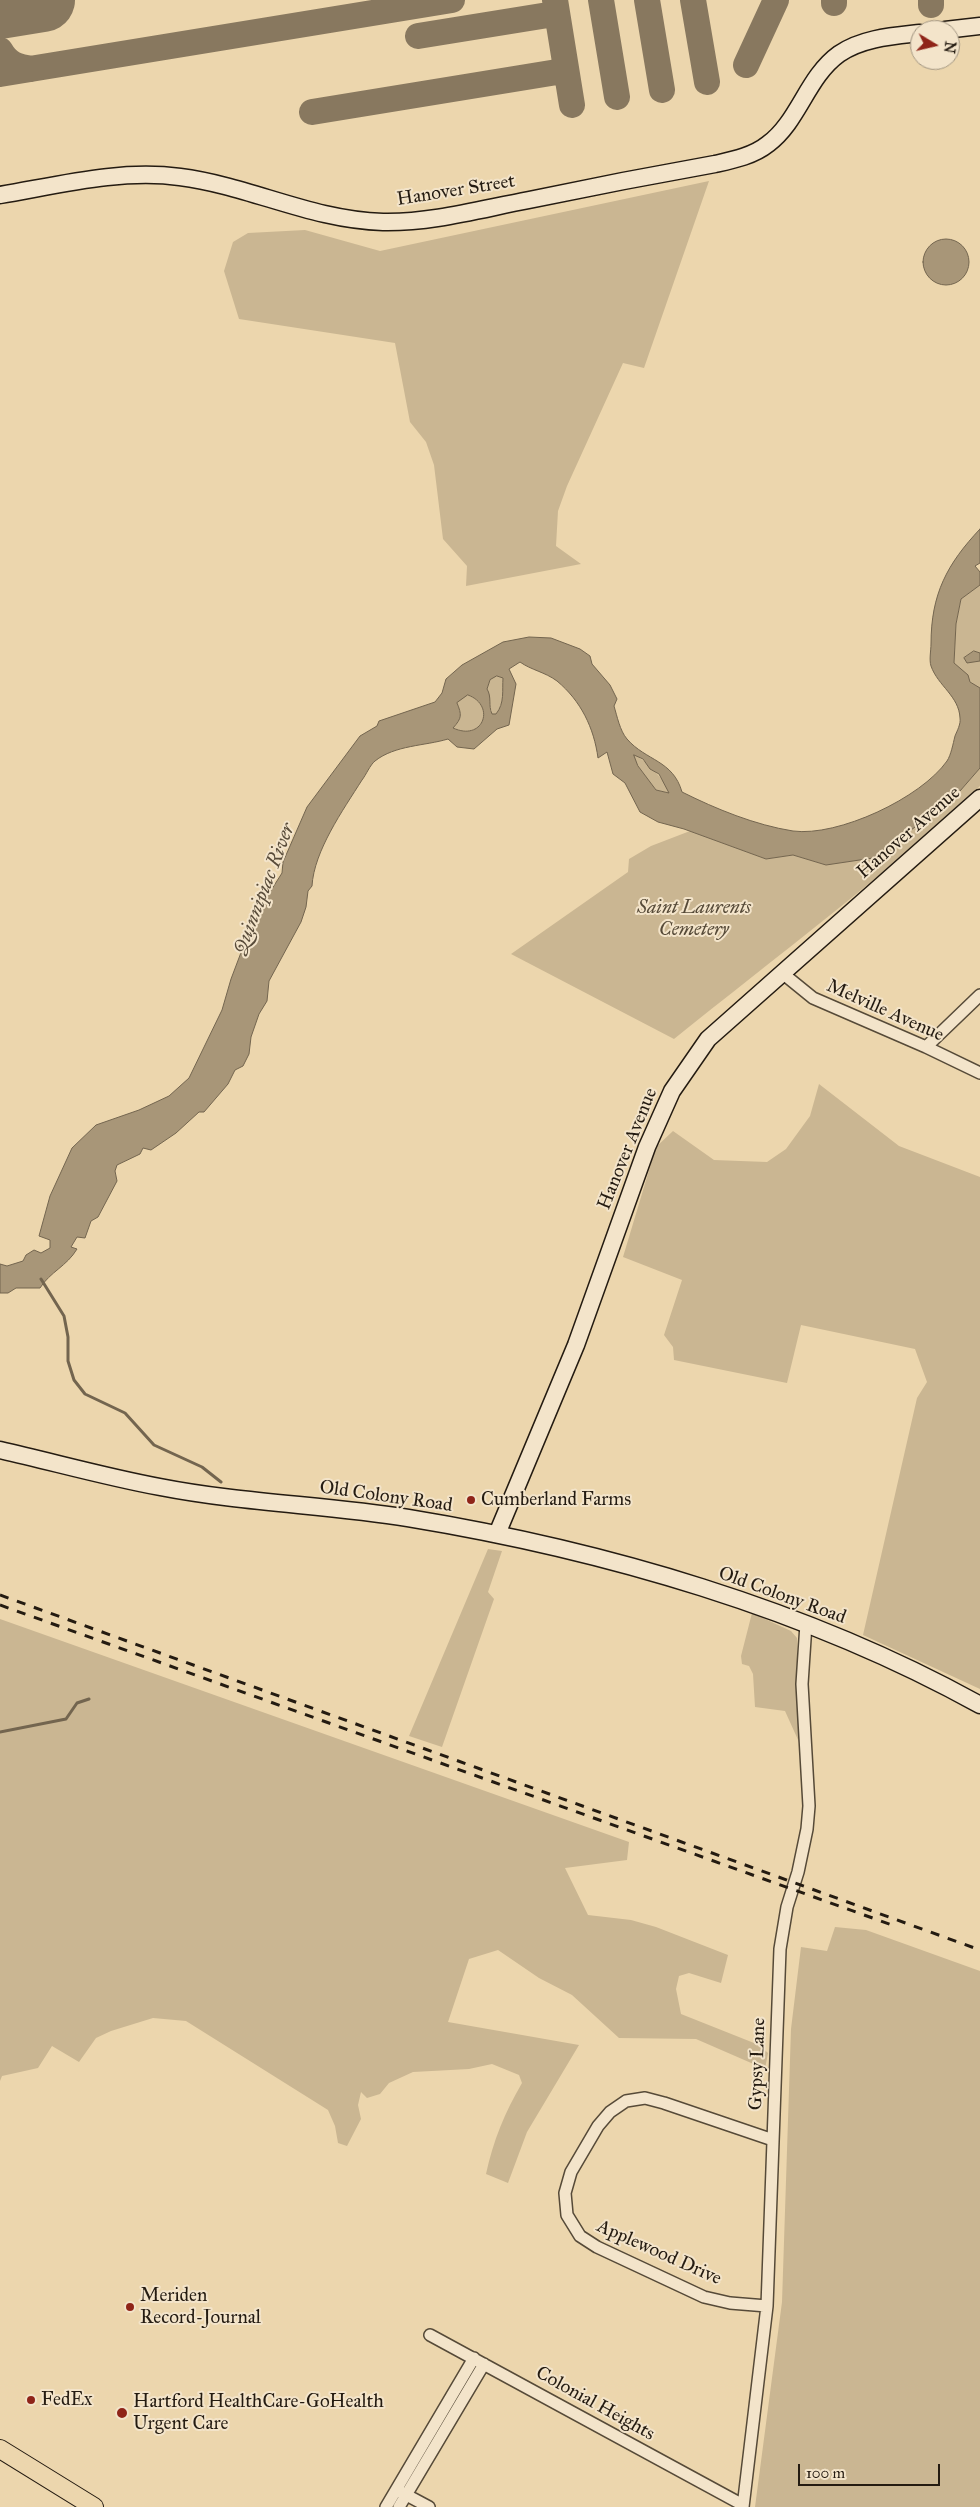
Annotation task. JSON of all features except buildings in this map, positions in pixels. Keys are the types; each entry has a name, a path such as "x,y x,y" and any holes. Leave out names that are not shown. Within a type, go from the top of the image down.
{"main road":[{"path":"960,28 980,26"},
{"name":"Hanover Street","path":"0,195 110,177 163,175 201,181 290,207 361,221 406,221 456,214 724,162 747,155 769,144 789,121 820,72 840,53 867,41 910,35"},
{"name":"Hanover Avenue","path":"497,1534 576,1345 646,1147 672,1091 708,1039 781,972 980,798"},
{"name":"Old Colony Road","path":"0,1450 159,1487 230,1498 366,1512 497,1534 696,1587 806,1624 899,1664 980,1706"},
{"path":"0,2449 94,2507"}],"street":[{"name":"Melville Avenue","path":"781,972 812,998 926,1047 980,1074"},
{"path":"926,1047 980,995"},
{"name":"Gypsy Lane","path":"743,2506 767,2306 780,1949 787,1907 803,1852 808,1812 802,1684 806,1624"},
{"name":"Applewood Drive","path":"767,2306 730,2303 704,2296 597,2247 580,2236 567,2215 565,2193 571,2172 598,2126 610,2112 626,2101 645,2098 664,2103 773,2140"},
{"name":"Colonial Heights","path":"430,2335 743,2506"},
{"path":"386,2507 401,2492 479,2361"},
{"path":"399,2507 401,2492"},
{"path":"401,2492 428,2507"}],"green space":[{"path":"709,181 644,368 623,363 567,486 558,511 556,546 581,564 466,586 467,566 443,539 434,465 426,442 410,422 395,343 239,319 224,271 233,242 248,233 305,230 380,251"},
{"path":"980,585 980,653 974,651 977,660 980,661 980,688 977,689 954,663 956,624 961,599"},
{"path":"497,676 503,678 503,696 499,710 496,714 492,714 487,689 490,680"},
{"path":"468,695 482,706 483,720 473,730 464,731 453,728 460,716 457,703"},
{"path":"633,754 654,771 670,793 656,790 638,766"},
{"name":"Saint Laurents Cemetery","path":"980,768 980,786 944,820 830,916 674,1039 511,954 628,872 629,859 651,846 690,831 766,859 793,855 826,865 960,791"},
{"path":"819,1084 899,1146 980,1177 980,1689 863,1635 917,1398 927,1382 915,1349 801,1325 787,1383 674,1360 673,1347 664,1335 682,1280 623,1257 656,1147 673,1131 714,1160 767,1162 786,1149 810,1116"},
{"path":"488,1549 502,1551 488,1592 494,1599 442,1747 409,1736"},
{"path":"752,1613 791,1631 797,1638 799,1742 785,1711 755,1707 753,1674 749,1666 742,1664 741,1656"},
{"path":"0,1619 629,1842 627,1860 565,1868 588,1915 631,1920 656,1927 728,1955 721,1983 689,1973 679,1976 676,1989 681,2014 759,2045 768,2053 765,2069 696,2039 619,2038 572,1995 539,1978 498,1950 469,1959 448,2022 579,2045 527,2132 508,2183 486,2174 500,2127 522,2083 519,2075 492,2064 469,2069 413,2072 389,2083 380,2094 367,2098 361,2092 358,2105 361,2119 347,2146 338,2143 335,2126 328,2110 186,2021 153,2018 111,2031 96,2038 79,2062 52,2046 38,2068 2,2076 0,2081"},
{"path":"835,1927 866,1930 980,1971 980,2507 755,2507 782,2302 791,2029 801,1947 827,1951"}],"shaded area":[{"path":"942,239 950,239 959,243 965,249 969,262 965,275 959,281 950,285 942,285 933,281 927,275 923,266 923,258 927,249 933,243"},
{"path":"980,529 980,563 975,566 980,572 980,585 961,599 956,624 954,663 968,675 970,682 980,688 980,768 960,791 930,816 873,858 826,865 793,855 766,859 684,829 658,822 640,812 625,783 613,774 607,752 598,758 590,726 573,697 557,681 520,662 509,669 516,684 509,725 497,729 474,749 457,747 448,739 401,749 383,756 373,763 338,817 324,845 318,859 312,886 308,891 306,907 301,922 269,981 267,1001 259,1014 251,1037 249,1054 243,1066 235,1070 228,1084 204,1112 199,1112 176,1133 151,1150 143,1148 140,1154 117,1165 115,1171 117,1181 98,1217 91,1221 85,1238 77,1237 71,1247 77,1249 73,1255 40,1288 16,1288 8,1293 0,1293 0,1264 7,1266 23,1261 26,1255 34,1250 41,1253 50,1248 50,1240 39,1236 50,1196 72,1148 96,1125 139,1110 169,1096 189,1078 222,1010 231,979 248,934 263,903 282,873 283,862 307,807 360,736 377,726 379,721 435,702 442,693 446,679 462,665 503,642 529,637 551,638 580,649 590,656 592,664 610,685 617,699 614,706 622,732 634,746 672,773 678,781 682,792 736,816 764,825 793,831 832,828 855,821 899,801 935,775 950,756 959,725 959,710 931,666 932,626 934,610 943,581 968,542","holes":["497,676 503,678 503,696 499,710 496,714 492,714 487,689 490,680","468,695 477,700 482,706 484,714 479,726 472,730 464,731 453,728 460,716 457,703","634,755 643,759 650,769 659,774 669,793 656,790 638,766"]},
{"path":"974,651 980,653 980,661 967,663 964,658"}],"waterway":[{"path":"41,1279 64,1316 68,1337 68,1361 74,1380 85,1394 125,1413 154,1445 202,1467 221,1482"},
{"path":"0,1732 66,1719 77,1703 89,1699"}],"taxiway":[{"path":"0,74 452,0"},
{"path":"555,0 572,105"},
{"path":"601,0 617,97"},
{"path":"647,0 662,90"},
{"path":"693,0 707,82"},
{"path":"746,65 776,0"},
{"path":"931,0 931,5"},
{"path":"0,22 17,4"},
{"path":"418,36 548,15"},
{"path":"0,50 6,59 13,64 32,69"},
{"path":"312,112 557,72 565,62"}],"runway":[{"path":"0,7 43,0"}],"railway":[{"path":"0,1595 980,1950"},
{"path":"0,1605 892,1925"}],"place":[{"name":"Cumberland Farms","path":"471,1500"},
{"name":"Meriden Record-Journal","path":"130,2307"},
{"name":"FedEx","path":"31,2400"},
{"name":"Hartford HealthCare-GoHealth Urgent Care","path":"122,2413"}],"water label":[{"name":"Quinnipiac River","path":"265,889"}]}
